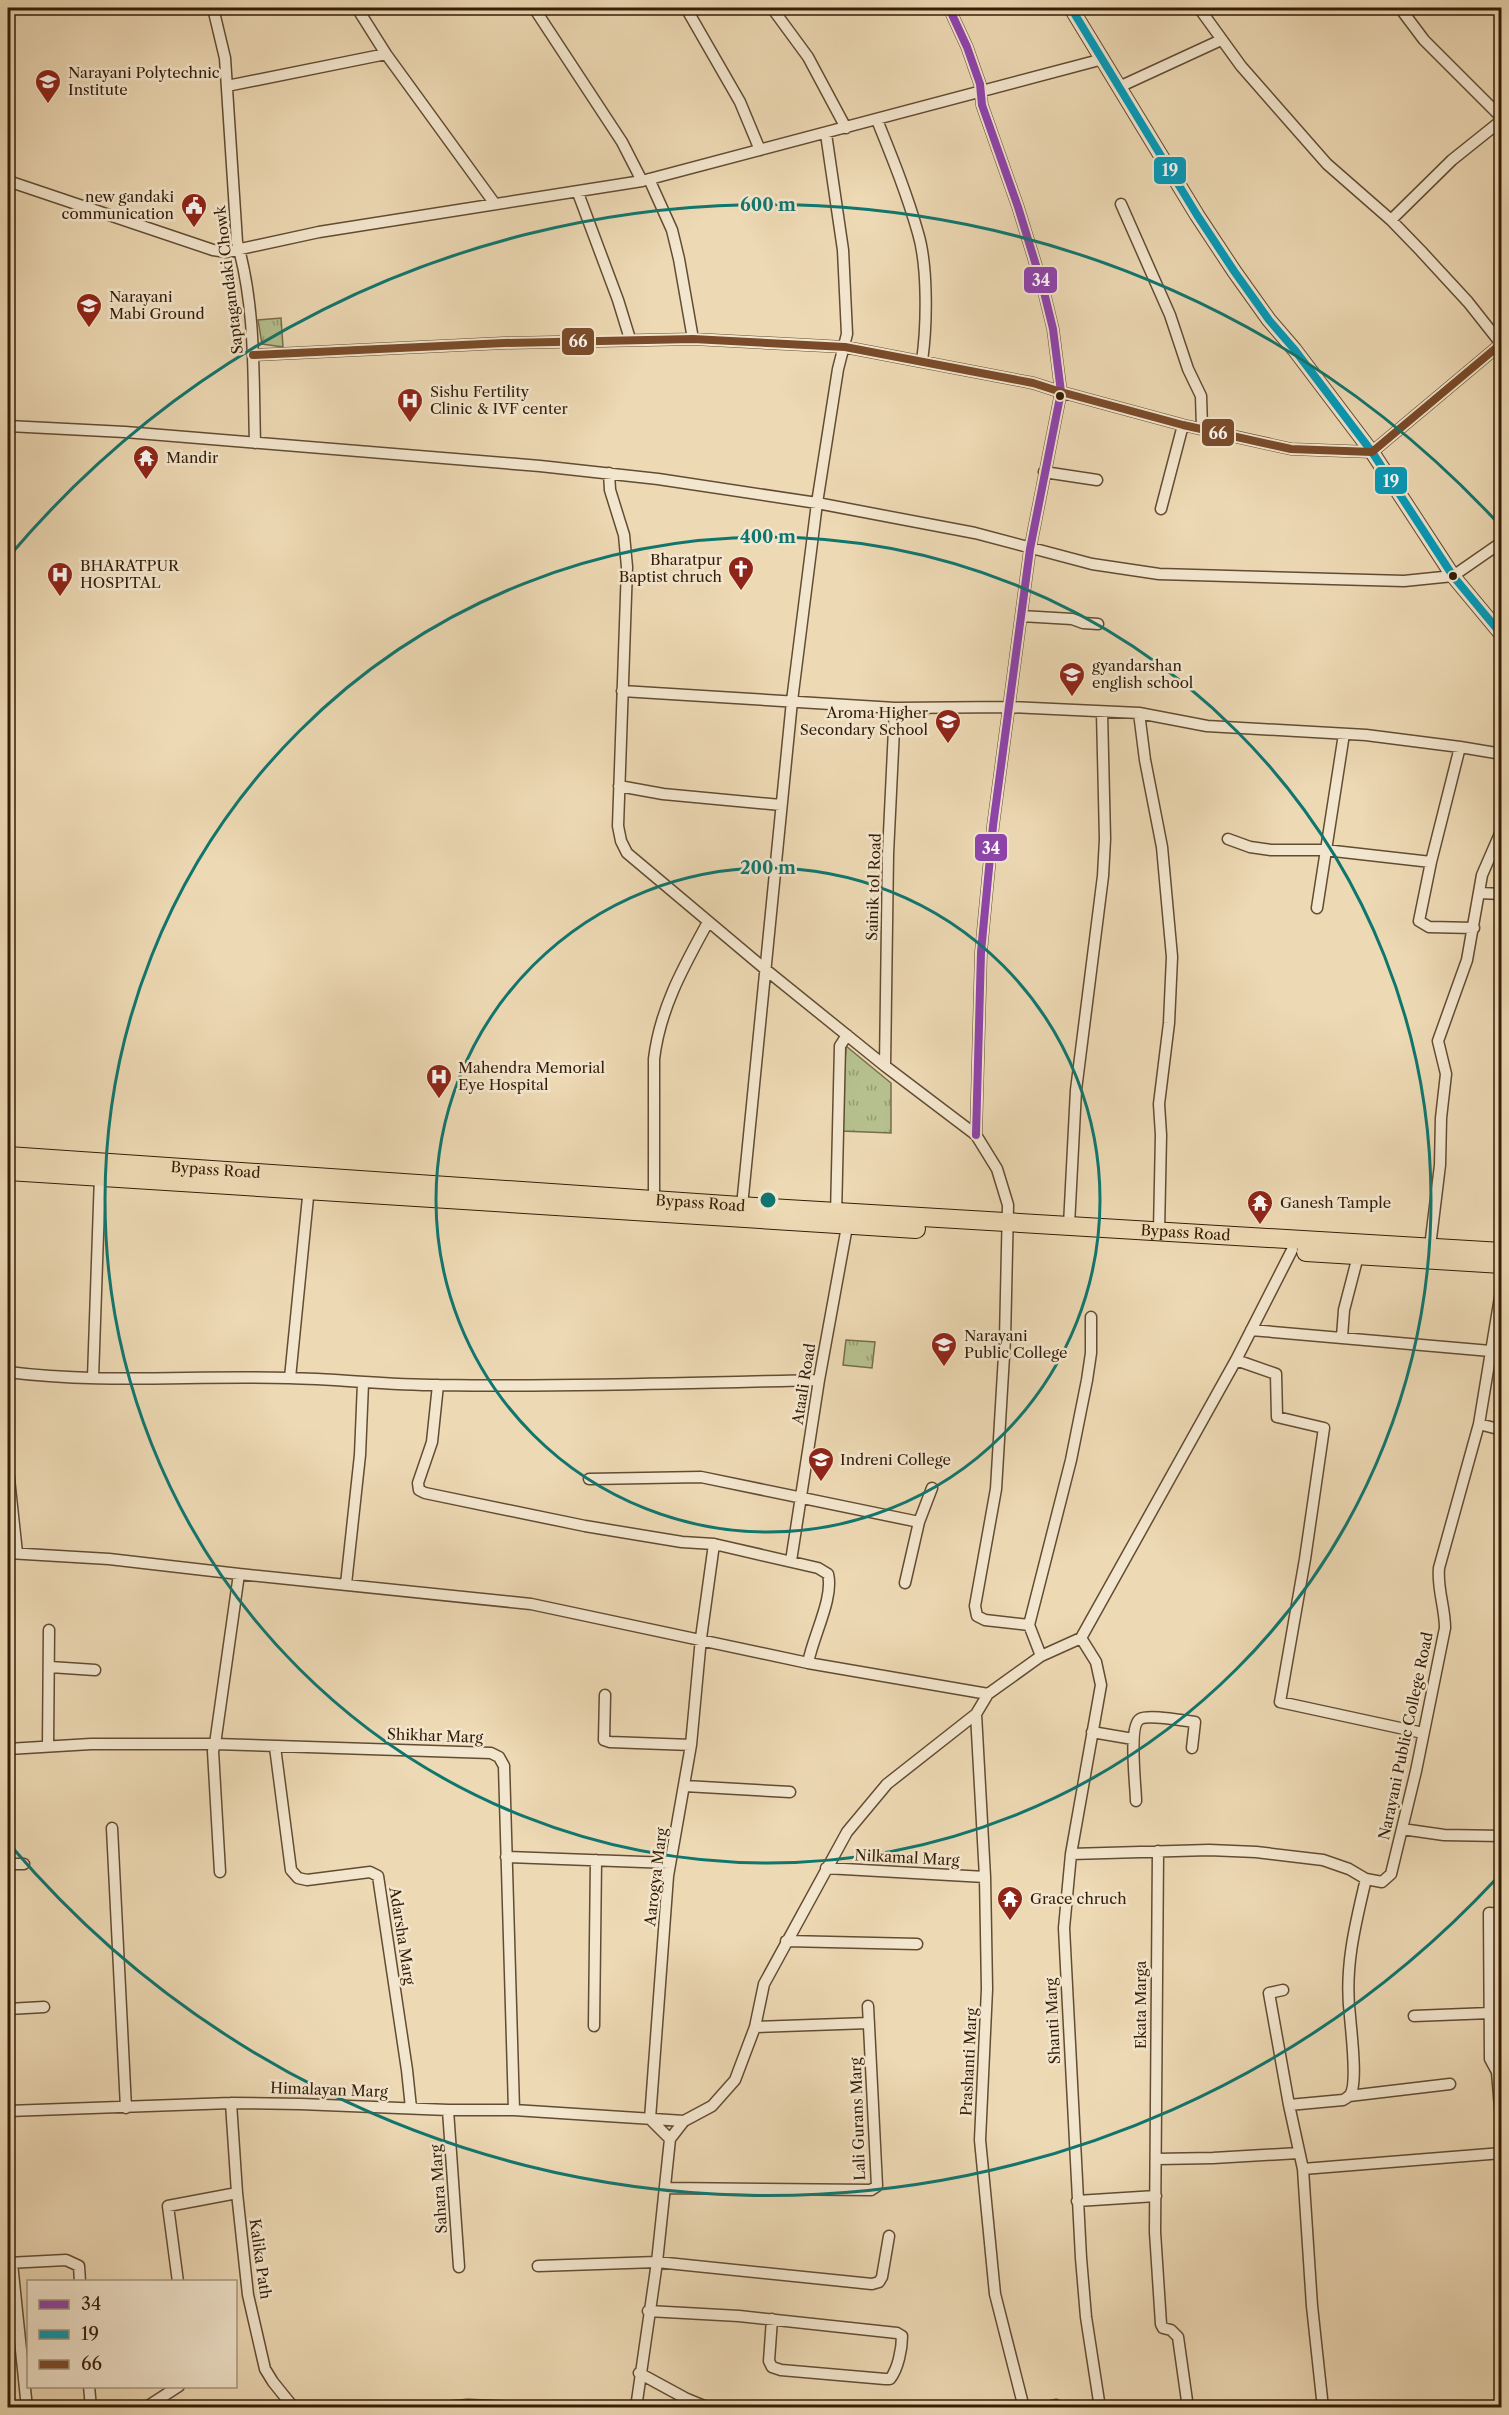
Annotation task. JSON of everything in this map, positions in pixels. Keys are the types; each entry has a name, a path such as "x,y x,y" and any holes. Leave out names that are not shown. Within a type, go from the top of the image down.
{"highway":[{"name":"Bypass Road","path":"8,1156 309,1184 842,1219 1008,1227 1358,1256 1502,1264"},
{"name":"Bypass Road","path":"8,1171 309,1184"},
{"name":"Bypass Road","path":"511,1198 654,1200 742,1206 842,1219"},
{"name":"Bypass Road","path":"1008,1227 1069,1225 1502,1252"}],"street":[{"name":"Saptagandaki Chowk","path":"213,8 225,58 239,248 249,297 255,443"},
{"path":"357,8 386,54 495,204"},
{"path":"534,8 622,142 672,230 693,339"},
{"path":"686,8 740,102 760,150"},
{"path":"772,8 808,57 846,128"},
{"path":"949,8 967,47 981,90 982,105 1018,207 1042,288 1053,329 1061,392 1030,549 1008,706 982,941 976,1135"},
{"path":"1071,8 1197,215 1234,271 1269,320 1294,349 1372,452 1453,576 1502,635"},
{"path":"253,355 630,339 693,339 845,347 1033,383 1183,424 1291,449 1372,452 1501,344 1468,302 1391,220 1327,164 1241,66 1199,8"},
{"path":"1391,220 1452,160 1502,119 1424,40 1400,8"},
{"path":"1119,87 1221,40"},
{"path":"227,86 386,54"},
{"path":"8,181 213,250 227,252 319,232 578,193 645,180 1103,59"},
{"path":"878,120 919,234 924,263 922,361"},
{"path":"742,1206 792,702 817,503 838,369 845,347 847,312 843,250 826,134"},
{"path":"578,193 630,339"},
{"path":"1121,204 1170,315 1188,369 1201,396 1202,428"},
{"path":"1161,508 1183,424"},
{"path":"8,426 124,432 609,473 817,503 975,533 1092,564 1160,574 1404,581 1453,576 1502,542"},
{"path":"1044,472 1097,480"},
{"path":"609,473 610,490 624,535 627,567 618,826 621,841 627,853 885,1066 976,1135 997,1169 1004,1188 1008,1227 1005,1339 996,1489 975,1606 977,1616 985,1620 1029,1625"},
{"path":"1021,616 1072,619 1083,623 1098,624"},
{"path":"622,691 895,708 1008,706 1139,713 1207,726 1344,734 1502,754"},
{"name":"Sainik tol Road","path":"885,1066 888,854 895,708"},
{"path":"1069,1225 1076,1090 1103,876 1105,828 1102,712"},
{"path":"1139,713 1145,760 1162,847 1172,957 1169,1023 1159,1104 1161,1135 1159,1231"},
{"path":"1317,908 1344,734"},
{"path":"1460,747 1431,862 1419,921 1429,927 1474,928"},
{"path":"619,786 663,794 781,805"},
{"path":"1430,1247 1440,1165 1441,1118 1446,1074 1438,1041 1467,960 1482,874 1502,829"},
{"path":"1228,839 1250,847 1271,850 1325,850 1431,862"},
{"path":"1479,893 1502,894"},
{"path":"654,1200 656,1040 664,1010 676,981 708,922"},
{"name":"Ataali Road","path":"791,1561 842,1219 840,1046 847,1035"},
{"path":"93,1378 100,1176"},
{"path":"290,1378 309,1184"},
{"path":"636,2408 639,2373 657,2262 670,2139 684,2121 712,2106 735,2080 755,2026 764,1984 786,1941 848,1832 887,1784 976,1714 988,1694 1041,1656 1081,1638 1236,1360 1292,1250"},
{"path":"1342,1337 1344,1310 1358,1256"},
{"name":"Narayani Public College Road","path":"1365,1879 1382,1882 1391,1874 1402,1829 1445,1628 1445,1615 1438,1584 1439,1568 1497,1351 1502,1285"},
{"path":"1041,1656 1029,1625 1071,1460 1091,1353 1091,1317"},
{"path":"1251,1330 1497,1351"},
{"path":"1236,1360 1276,1374 1277,1417 1324,1428 1305,1559 1280,1702 1423,1733"},
{"path":"8,1372 93,1378 290,1378 438,1385 579,1386 819,1380"},
{"path":"346,1584 360,1455 363,1383"},
{"path":"438,1385 432,1442 418,1483 419,1490 585,1526 682,1542 714,1544 818,1568 828,1574 831,1586 812,1642 808,1663"},
{"path":"1479,1424 1502,1430"},
{"path":"8,1469 12,1553 109,1559 531,1604 701,1638 808,1663 988,1694"},
{"path":"589,1479 701,1477 920,1522"},
{"path":"905,1583 920,1522 932,1488"},
{"name":"Aarogya Marg","path":"650,2119 670,1863 691,1745 701,1638 714,1544"},
{"path":"219,1872 213,1751 239,1574"},
{"path":"48,1746 49,1630"},
{"name":"Shanti Marg","path":"1081,1638 1096,1662 1101,1685 1071,1854 1064,1928 1077,2201 1086,2318 1100,2408"},
{"path":"50,1667 95,1670"},
{"path":"605,1695 604,1740 691,1745"},
{"name":"Prashanti Marg","path":"976,1714 985,1877 987,1989 980,2140 995,2294 1024,2408"},
{"path":"1136,1802 1133,1739 1135,1724 1142,1718 1195,1722 1192,1748"},
{"path":"1092,1732 1133,1739"},
{"name":"Shikhar Marg","path":"8,1749 91,1744 215,1744 275,1748 491,1753 499,1757 504,1766 514,2110"},
{"name":"Adarsha Marg","path":"275,1748 291,1870 298,1878 307,1880 370,1872 378,1876 411,2108"},
{"path":"685,1786 790,1792"},
{"path":"112,1828 126,2108"},
{"path":"1402,1829 1444,1835 1502,1836"},
{"path":"1071,1854 1158,1851 1256,1852 1323,1860 1349,1869 1365,1879 1351,1938 1347,1990 1353,2040 1353,2087 1349,2096"},
{"name":"Ekata Marga","path":"1158,1851 1155,2012 1157,2159 1155,2259 1161,2324 1178,2337 1188,2408"},
{"path":"506,1857 670,1863"},
{"path":"594,2026 596,1860"},
{"path":"8,1864 24,1864"},
{"name":"Nilkamal Marg","path":"826,1868 985,1877"},
{"path":"1502,1914 1489,1913 1490,2013 1497,2064 1502,2132"},
{"path":"786,1941 917,1944"},
{"path":"1283,1990 1269,1993 1303,2169 1312,2306 1323,2408"},
{"path":"755,2026 869,2023 868,2006"},
{"path":"8,2009 44,2007"},
{"path":"1414,2016 1490,2013"},
{"name":"Lali Gurans Marg","path":"665,2188 871,2190 877,2186 869,2023"},
{"path":"1289,2105 1343,2100 1349,2096 1450,2084"},
{"name":"Himalayan Marg","path":"8,2111 231,2103 514,2110 684,2121"},
{"name":"Kalika Path","path":"231,2103 237,2193 248,2295 265,2369 294,2408"},
{"name":"Sahara Marg","path":"448,2110 459,2266"},
{"path":"650,2119 670,2139"},
{"path":"1157,2159 1299,2152"},
{"path":"1303,2169 1502,2153"},
{"path":"178,2280 168,2206 237,2193"},
{"path":"1077,2201 1156,2196"},
{"path":"538,2266 657,2262 872,2284 879,2282 882,2277 888,2236"},
{"path":"27,2408 10,2263 66,2260 79,2266 80,2280"},
{"path":"648,2311 772,2319 897,2333 902,2336 902,2343 894,2374 890,2379 885,2379 781,2370 772,2367 769,2361 772,2319"},
{"path":"639,2373 708,2408"},
{"path":"89,2388 91,2408"},
{"path":"145,2408 176,2388"},
{"path":"433,2408 468,2405 539,2408"},
{"path":"1044,2408 1056,2405"}],"green space":[{"path":"281,318 283,347 262,344 258,320"},
{"path":"846,1046 891,1083 891,1133 841,1131"},
{"path":"846,1340 875,1342 872,1368 843,1365"}],"transit line":[{"name":"34","path":"949,8 967,47 980,84 982,105 1018,207 1043,288 1053,329 1061,392 1030,549 993,826 981,952 976,1135"},
{"name":"19","path":"1071,8 1197,215 1234,271 1269,320 1294,349 1372,452 1453,576 1502,635"},
{"name":"66","path":"253,355 504,343 693,339 845,347 1033,383 1183,425 1291,449 1372,452 1502,343"}],"place":[{"name":"Narayani Polytechnic Institute","path":"48,105"},
{"name":"new gandaki communication","path":"194,229"},
{"name":"Narayani Mabi Ground","path":"89,329"},
{"name":"Sishu Fertility Clinic & IVF center","path":"410,424"},
{"name":"Mandir","path":"146,481"},
{"name":"Bharatpur Baptist chruch","path":"741,592"},
{"name":"BHARATPUR HOSPITAL","path":"60,598"},
{"name":"gyandarshan english school","path":"1072,698"},
{"name":"Aroma Higher Secondary School","path":"948,745"},
{"name":"Mahendra Memorial Eye Hospital","path":"439,1100"},
{"name":"Ganesh Tample","path":"1260,1226"},
{"name":"Narayani Public College","path":"944,1368"},
{"name":"Indreni College","path":"821,1483"},
{"name":"Grace chruch","path":"1010,1922"}]}
